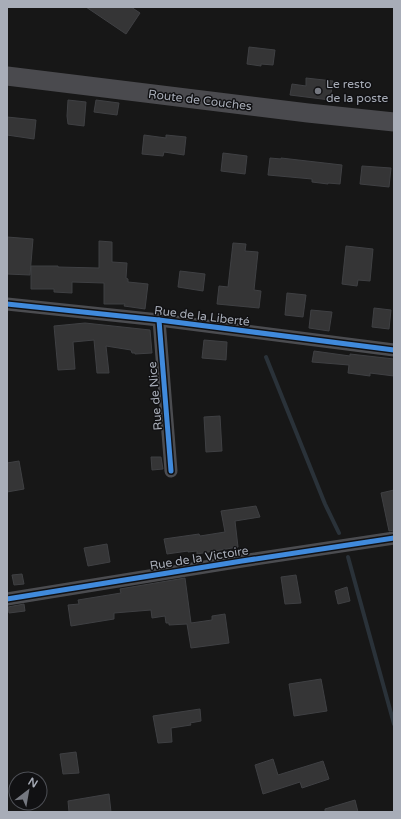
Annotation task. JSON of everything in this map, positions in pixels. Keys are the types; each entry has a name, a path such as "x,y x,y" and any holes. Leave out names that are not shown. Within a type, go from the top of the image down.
{"main road":[{"name":"Route de Couches","path":"7,76 308,113 394,122"}],"street":[{"name":"Rue de la Liberté","path":"7,304 159,320 394,350"},
{"name":"Rue de Nice","path":"159,320 171,471"},
{"name":"Rue de la Victoire","path":"7,599 234,562 394,538"}],"building":[{"path":"86,7 131,7 140,13 126,34"},
{"path":"249,47 275,50 273,65 261,64 261,66 247,64"},
{"name":"Le resto de la poste","path":"306,78 333,81 330,100 290,95 292,84 306,86"},
{"path":"68,100 86,102 84,126 68,124"},
{"path":"96,100 119,103 117,115 94,112"},
{"path":"7,117 36,120 34,139 7,135"},
{"path":"144,135 166,138 166,135 186,137 184,155 164,152 163,156 142,154"},
{"path":"223,153 247,156 245,174 221,171"},
{"path":"270,158 342,165 340,184 312,182 312,179 268,175"},
{"path":"362,166 391,168 389,187 360,184"},
{"path":"7,237 33,239 30,275 7,274"},
{"path":"99,241 112,242 112,262 127,263 126,278 128,279 128,282 148,284 145,309 124,306 125,304 104,304 104,283 72,282 72,293 54,292 54,289 31,289 31,266 99,268"},
{"path":"233,243 246,244 245,251 258,252 254,290 261,291 259,308 217,304 219,286 228,287"},
{"path":"346,246 373,249 370,281 358,280 357,286 342,284"},
{"path":"180,271 205,274 203,291 178,287"},
{"path":"287,293 306,295 303,317 285,315"},
{"path":"374,308 391,310 389,329 372,327"},
{"path":"311,310 332,312 329,331 309,328"},
{"path":"85,323 150,330 152,353 135,354 132,353 131,350 106,346 109,373 97,373 94,340 73,342 75,369 58,370 54,326"},
{"path":"204,340 227,342 226,360 202,358"},
{"path":"314,351 350,356 350,354 394,359 394,376 370,373 370,376 348,373 349,365 312,362"},
{"path":"220,416 222,451 206,452 204,417"},
{"path":"151,457 161,457 163,469 152,470"},
{"path":"19,461 24,489 7,492 7,463"},
{"path":"394,490 394,530 389,531 381,493"},
{"path":"256,506 260,517 235,521 238,547 197,554 197,551 188,551 167,554 164,539 225,532 221,511"},
{"path":"107,544 110,562 88,566 84,548"},
{"path":"22,574 24,584 14,585 12,575"},
{"path":"296,575 301,603 285,604 281,577"},
{"path":"185,578 191,623 212,620 212,616 225,614 229,643 191,648 187,624 169,625 169,623 166,623 165,616 152,618 151,610 114,613 114,619 71,626 68,605 79,604 78,600 121,593 120,589"},
{"path":"347,587 350,601 338,604 335,591"},
{"path":"24,604 25,611 9,613 8,607"},
{"path":"321,679 327,711 294,716 289,684"},
{"path":"200,709 201,721 190,723 191,725 171,728 172,742 158,743 153,716"},
{"path":"76,752 79,773 63,774 60,754"},
{"path":"273,759 278,775 323,761 329,779 302,788 300,782 263,794 255,765"},
{"path":"109,794 111,812 69,812 68,801"},
{"path":"355,800 358,812 325,812 325,809"}],"waterway":[{"path":"266,357 325,504 339,533"},
{"path":"348,557 394,724"}],"cycle path":[{"path":"7,304 159,320 394,350"},
{"path":"159,320 171,471"},
{"path":"7,599 394,538"}],"place":[{"name":"Le resto de la poste","path":"318,91"}]}
